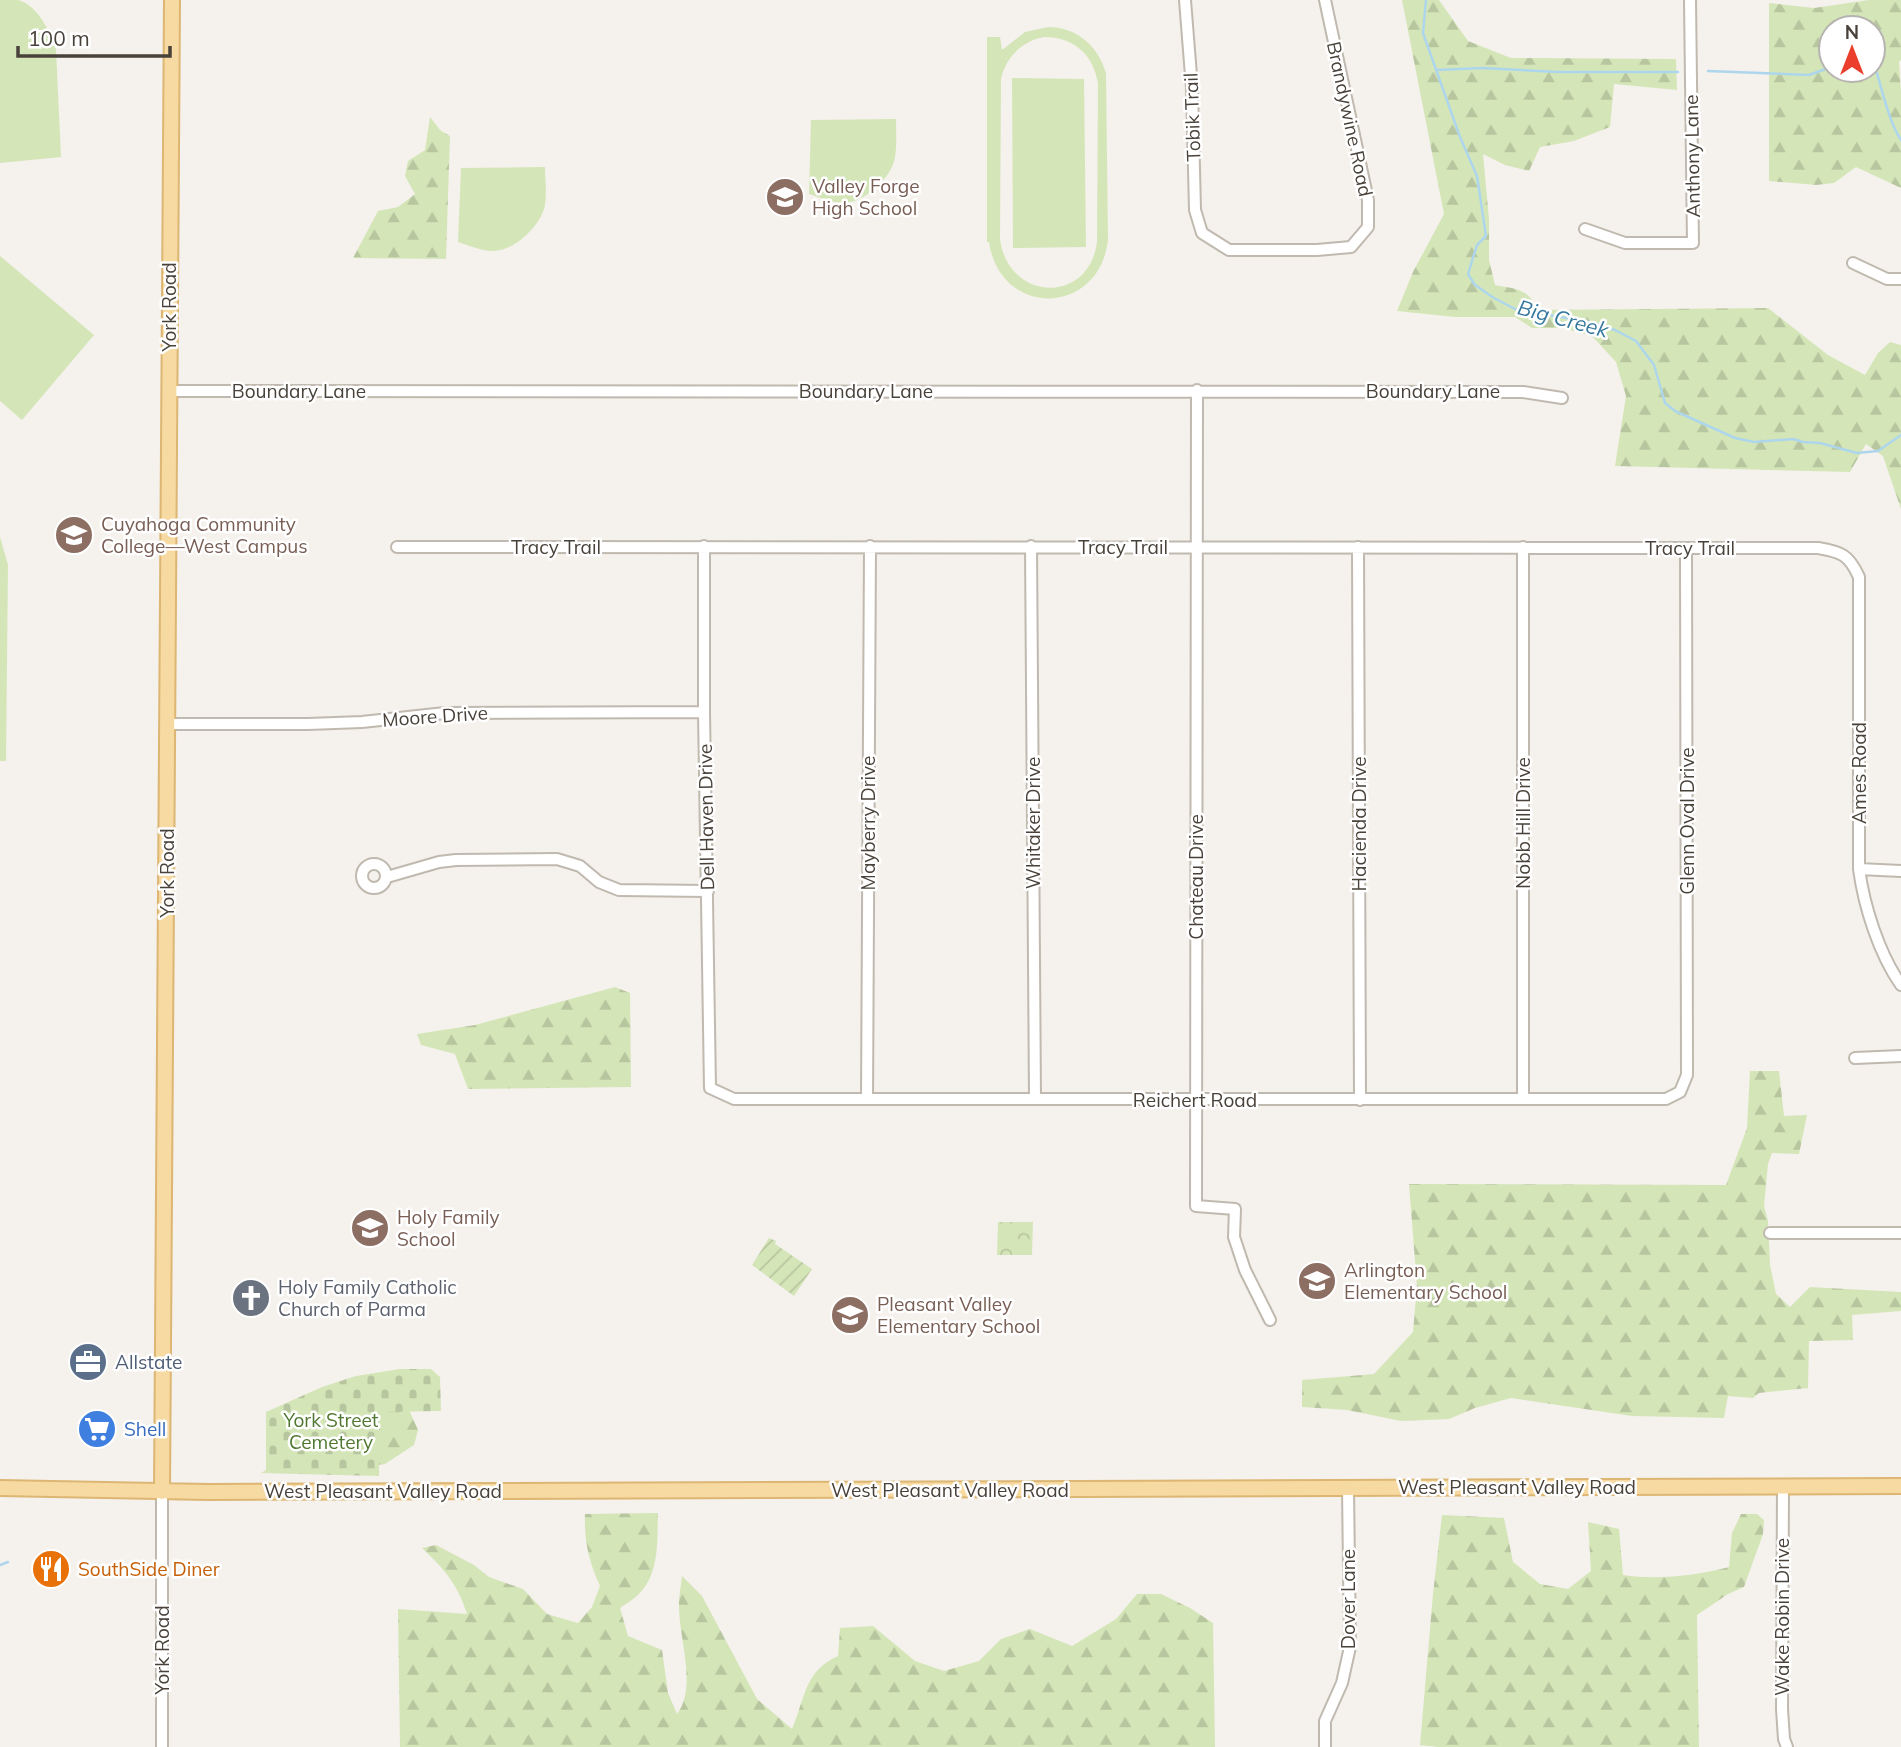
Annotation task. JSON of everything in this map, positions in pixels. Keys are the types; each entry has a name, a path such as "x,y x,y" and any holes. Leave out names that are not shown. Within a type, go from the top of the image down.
{"main road":[{"name":"York Road","path":"162,1492 172,0"},
{"name":"West Pleasant Valley Road","path":"0,1488 162,1492 1901,1486"}],"street":[{"name":"Tobik Trail","path":"1185,0 1192,88 1195,210 1202,233"},
{"name":"Brandywine Road","path":"1202,233 1229,250 1317,250 1351,247 1368,227 1368,200 1325,0"},
{"name":"Anthony Lane","path":"1585,229 1625,243 1693,243 1690,0"},
{"path":"1853,263 1887,279 1901,279"},
{"name":"Chateau Drive","path":"1196,390 1196,1206 1235,1209 1234,1237 1245,1270 1270,1320"},
{"name":"Boundary Lane","path":"169,391 1523,391 1562,398"},
{"name":"Dell Haven Drive","path":"704,546 710,1088"},
{"name":"Mayberry Drive","path":"867,1099 870,546"},
{"name":"Whitaker Drive","path":"1031,546 1035,1099"},
{"name":"Tracy Trail","path":"397,547 1818,548 1847,556"},
{"name":"Hacienda Drive","path":"1358,547 1360,1100"},
{"name":"Nobb Hill Drive","path":"1523,547 1523,1099"},
{"name":"Glenn Oval Drive","path":"1680,1092 1687,1074 1686,548"},
{"name":"Ames Road","path":"1847,556 1859,578 1859,869 1863,898 1892,973 1901,985"},
{"name":"Moore Drive","path":"167,724 322,724 445,713 704,712"},
{"path":"387,877 456,860 557,859 580,866 598,882 619,890 708,891"},
{"path":"1859,869 1901,871"},
{"path":"1855,1058 1901,1056"},
{"name":"Reichert Road","path":"710,1088 734,1099 1666,1099 1680,1092"},
{"path":"1770,1233 1901,1233"},
{"name":"Wake Robin Drive","path":"1783,1486 1782,1709 1787,1747"},
{"name":"Dover Lane","path":"1325,1747 1325,1721 1342,1683 1350,1647 1348,1488"},
{"name":"York Road","path":"162,1492 162,1747"}],"green space":[{"path":"0,0 18,0 32,7 47,27 56,49 61,157 0,163"},
{"path":"1402,0 1439,0 1468,41 1511,58 1676,59 1677,90 1614,84 1610,127 1574,141 1540,147 1529,171 1505,165 1483,154 1489,219 1489,260 1495,285 1525,293 1538,310 1768,308 1828,355 1865,375 1878,353 1890,342 1901,345 1901,509 1883,456 1866,444 1850,472 1615,466 1626,396 1616,362 1592,336 1562,328 1532,328 1515,317 1455,317 1397,311 1413,272 1444,214"},
{"path":"1869,0 1901,0 1901,188 1856,167 1834,183 1816,185 1769,181 1769,3 1814,8"},
{"path":"1048,27 1077,34 1098,54 1106,73 1108,240 1101,265 1087,283 1069,295 1049,298 1029,295 1011,285 997,267 987,242 987,37 1000,37 1002,50 1025,32","holes":["1044,37 1065,40 1081,50 1096,74 1097,242 1091,263 1080,277 1065,285 1049,288 1032,284 1017,275 1006,260 1000,239 1001,79 1011,57 1022,46"]},
{"path":"1012,78 1084,79 1086,247 1013,248"},
{"path":"430,117 440,130 450,136 446,259 353,258 378,211 398,207 415,194 405,176 408,161 425,150"},
{"path":"896,119 893,165 875,189 858,200 840,203 809,194 811,120"},
{"path":"545,167 545,205 538,221 525,237 508,248 490,251 458,242 461,168"},
{"path":"0,256 94,335 22,420 0,401"},
{"path":"0,537 8,565 6,761 0,761"},
{"path":"615,987 630,993 631,1087 468,1089 455,1054 421,1045 417,1034 475,1025"},
{"path":"1750,1071 1779,1071 1784,1116 1807,1115 1799,1154 1772,1153 1768,1164 1764,1206 1776,1294 1790,1307 1810,1287 1901,1292 1901,1311 1852,1315 1853,1340 1809,1341 1808,1388 1759,1393 1753,1398 1728,1396 1724,1418 1632,1416 1511,1398 1449,1419 1401,1421 1347,1410 1302,1407 1302,1380 1374,1374 1413,1332 1417,1286 1409,1184 1726,1185 1747,1128"},
{"path":"998,1222 1033,1222 1032,1255 997,1255"},
{"path":"769,1238 812,1269 794,1296 752,1265"},
{"name":"York Street Cemetery","path":"400,1369 431,1369 440,1377 441,1411 379,1412 379,1476 261,1473 266,1470 266,1412 322,1387 356,1376"},
{"path":"406,1403 418,1430 414,1445 385,1464 368,1467 291,1420"},
{"path":"658,1513 656,1557 650,1577 638,1595 620,1608 628,1636 662,1650 668,1693 677,1714 683,1703 687,1676 679,1617 682,1576 702,1596 757,1699 792,1729 812,1678 827,1662 838,1656 840,1628 873,1626 915,1661 944,1671 979,1661 1001,1639 1030,1629 1072,1646 1116,1619 1137,1594 1161,1594 1213,1623 1215,1747 400,1747 398,1609 467,1614 449,1578 422,1548 436,1545 474,1565 489,1577 523,1589 547,1614 578,1623 592,1607 600,1586 588,1551 585,1514"},
{"path":"1741,1514 1757,1514 1764,1520 1763,1534 1744,1587 1728,1594 1697,1615 1699,1747 1420,1745 1442,1515 1504,1518 1513,1562 1540,1584 1568,1589 1591,1571 1588,1522 1619,1529 1623,1575 1663,1577 1729,1567 1732,1533"}],"waterway":[{"name":"Big Creek","path":"1426,0 1423,33 1460,137 1477,176 1486,236 1477,245 1468,274 1475,285 1515,309 1594,323 1636,341 1654,365 1665,403 1675,411 1735,438 1754,442 1793,439 1857,453 1878,451 1901,435"},
{"path":"1436,70 1482,68 1558,72 1678,72"},
{"path":"1708,71 1809,75 1817,72"},
{"path":"1880,84 1901,140"},
{"path":"0,1565 8,1562"}],"place":[{"name":"Valley Forge High School","path":"785,197"},
{"name":"Cuyahoga Community College—West Campus","path":"74,535"},
{"name":"Holy Family School","path":"370,1228"},
{"name":"Arlington Elementary School","path":"1317,1281"},
{"name":"Holy Family Catholic Church of Parma","path":"251,1298"},
{"name":"Pleasant Valley Elementary School","path":"850,1315"},
{"name":"Allstate","path":"88,1362"},
{"name":"Shell","path":"97,1429"},
{"name":"SouthSide Diner","path":"51,1569"}]}
